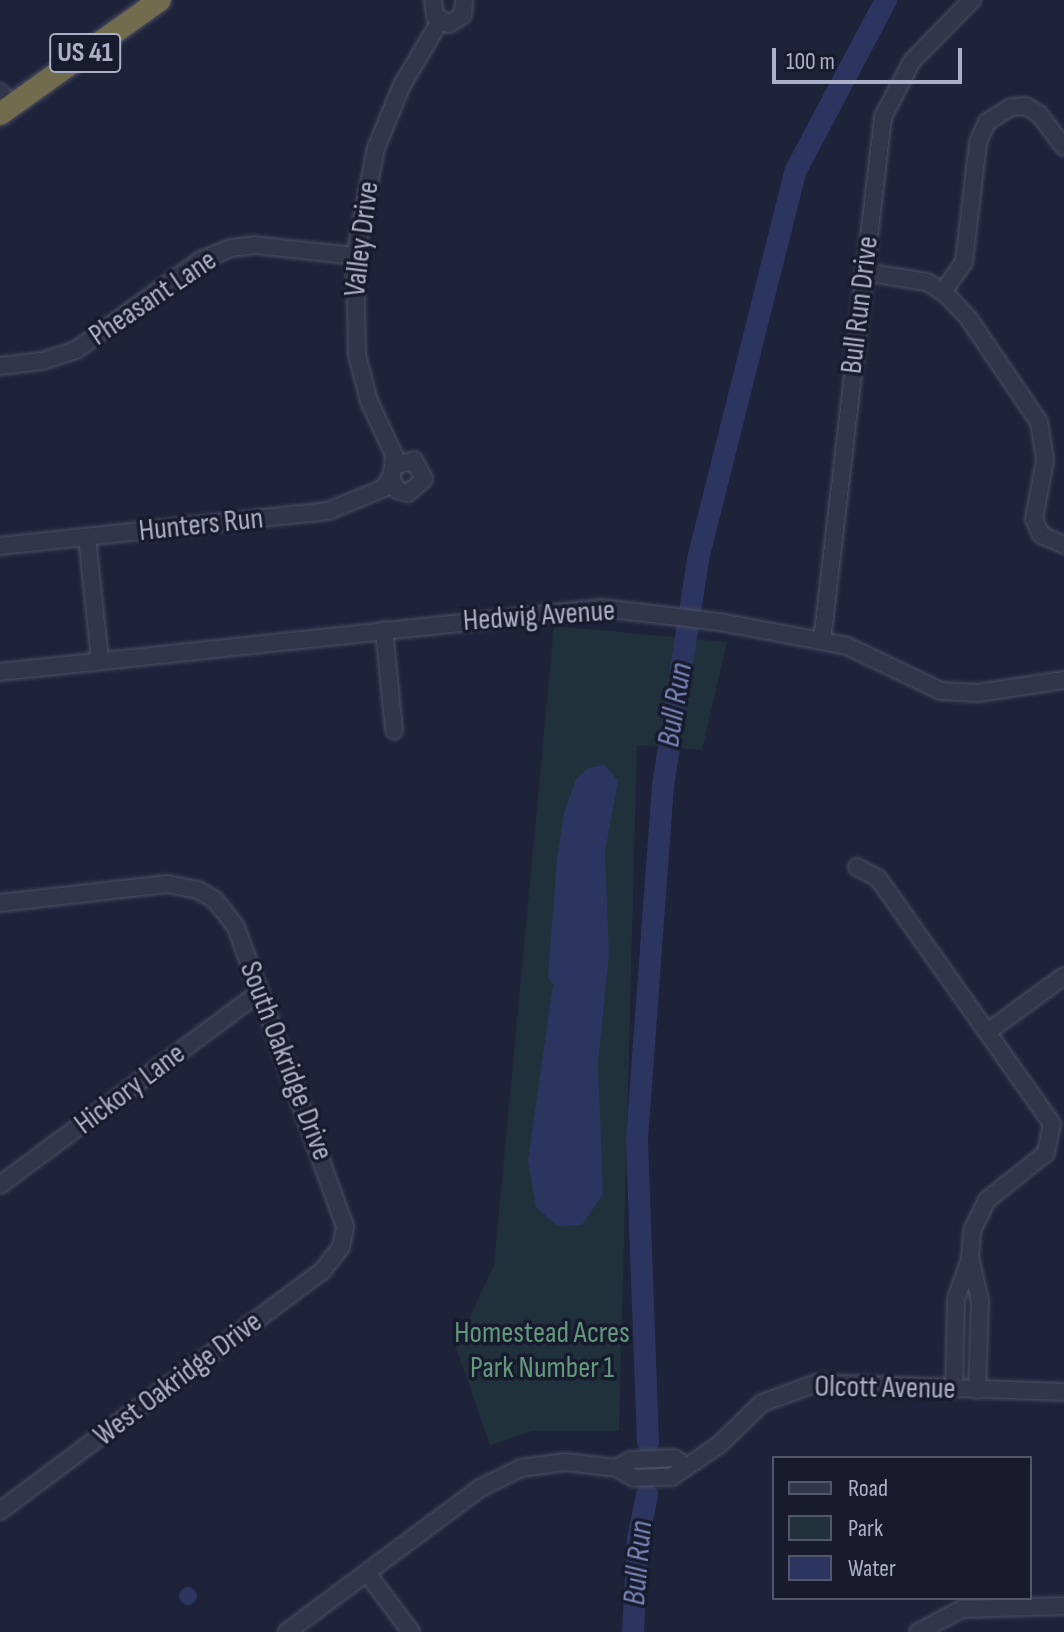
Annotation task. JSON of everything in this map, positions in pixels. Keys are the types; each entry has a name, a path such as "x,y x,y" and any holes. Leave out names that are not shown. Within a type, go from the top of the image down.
{"highway":[{"name":"US 41","path":"3,104 160,0"}],"street":[{"path":"433,0 440,21"},
{"name":"Valley Drive","path":"392,472 357,355 355,256 376,148 402,85 440,21 459,20 464,0"},
{"name":"Bull Run Drive","path":"822,641 864,272 887,102 923,47 972,0"},
{"path":"943,292 964,262 980,135 1000,112 1018,105 1032,109 1064,147"},
{"name":"Pheasant Lane","path":"0,366 42,361 76,350 201,260 231,248 264,245 355,256"},
{"path":"864,272 914,278 943,292 969,319 1034,411 1045,449 1034,519 1041,535 1064,545"},
{"name":"Hunters Run","path":"0,546 328,511 377,494 392,472"},
{"path":"87,537 100,661"},
{"name":"Hedwig Avenue","path":"0,672 589,608 674,615 822,641 871,655 905,678 941,691 978,693 1064,680"},
{"path":"384,630 394,731"},
{"path":"857,867 878,878 1044,1107 1052,1134 1039,1160 982,1208 956,1299 954,1389"},
{"name":"South Oakridge Drive","path":"0,903 167,884 207,894 236,927 341,1207 345,1237"},
{"path":"989,1031 1064,976"},
{"name":"Hickory Lane","path":"0,1185 260,992"},
{"name":"West Oakridge Drive","path":"0,1511 322,1271 345,1237"},
{"path":"970,1257 980,1301 977,1390"},
{"name":"Olcott Avenue","path":"287,1632 507,1473 552,1462 617,1468 634,1478 672,1477 684,1465 720,1444 762,1403 803,1386 1064,1392"},
{"path":"367,1573 411,1632"},
{"path":"918,1632 952,1613 987,1604 1064,1606"}],"green space":[{"name":"Homestead Acres Park Number 1","path":"554,626 727,642 702,750 637,745 619,1431 532,1431 490,1445 456,1347 494,1265"}],"water":[{"path":"604,765 618,780 605,852 609,954 598,1063 603,1194 582,1225 557,1226 536,1207 528,1161 553,984 548,977 557,858 564,813 576,779 588,768"},
{"path":"184,1587 192,1587 197,1596 195,1603 184,1605 179,1600 179,1592"}],"waterway":[{"name":"Bull Run","path":"648,1442 637,1139 663,786 698,559 796,170 886,0"},
{"name":"Bull Run","path":"633,1632 638,1539 647,1495"}]}
